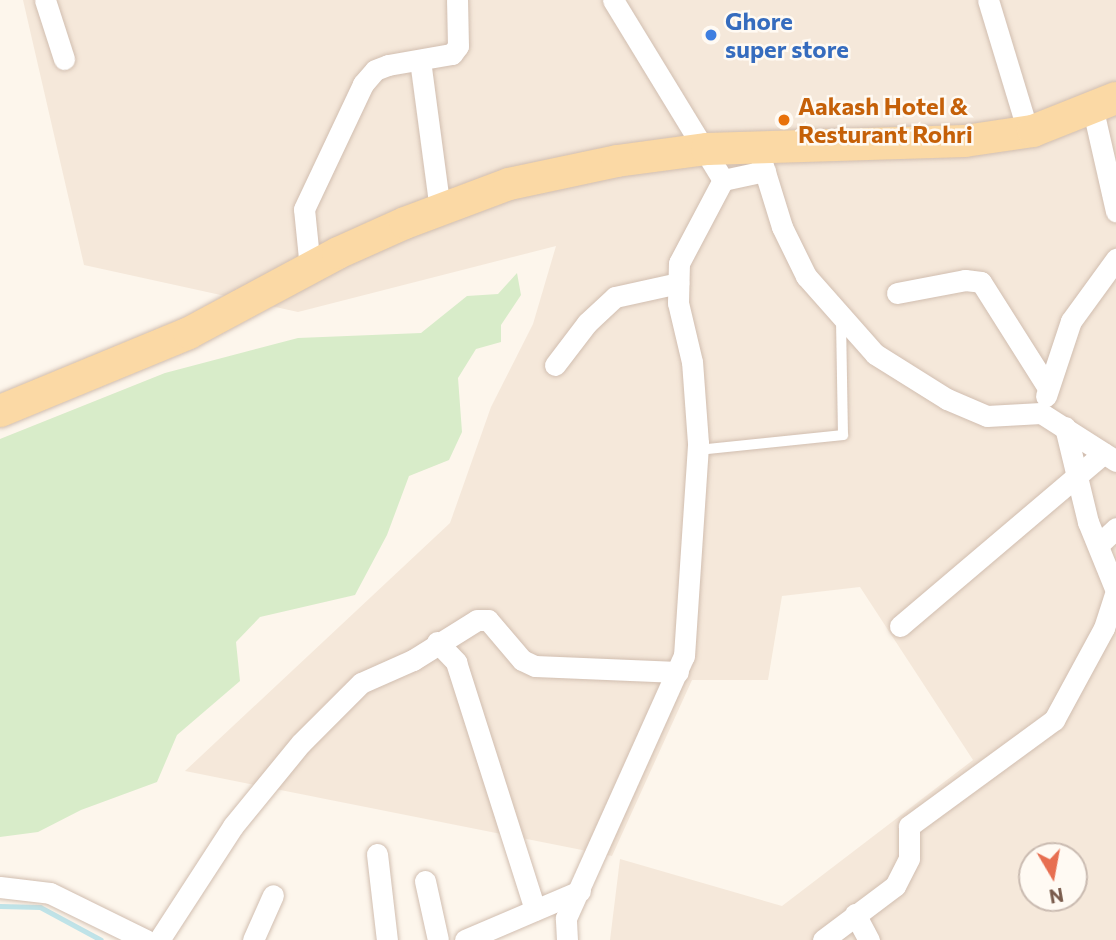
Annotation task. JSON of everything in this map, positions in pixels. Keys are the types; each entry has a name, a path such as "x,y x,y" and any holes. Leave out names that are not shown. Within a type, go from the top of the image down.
{"main road":[{"path":"0,411 189,333 310,268 440,210 509,184 617,161 707,149 762,160 965,141 1028,132 1105,104"},
{"path":"0,391 182,316 263,294"}],"street":[{"path":"45,0 64,59"},
{"path":"310,268 304,209 363,83 374,70 452,54 458,46 457,0"},
{"path":"613,0 707,149 723,180"},
{"path":"988,0 1028,132"},
{"path":"420,60 440,210"},
{"path":"1105,104 1116,211"},
{"path":"567,940 566,918 684,656 698,450 692,362 678,303 679,263 723,180 762,160 782,227 806,276 841,319 875,354 947,399 986,416 1041,413 1110,457"},
{"path":"1041,413 1071,321 1116,259"},
{"path":"897,293 965,280 981,282 1048,388"},
{"path":"555,365 587,323 615,297 678,283"},
{"path":"824,940 895,886 909,858 909,826 1054,720 1104,628 1116,591 1098,545 1065,427"},
{"path":"900,626 1077,473 1110,457"},
{"path":"1098,545 1116,528"},
{"path":"159,940 233,826 301,743 361,683 413,660 437,642 477,620 488,620 522,660 535,666 677,672"},
{"path":"437,642 456,662 535,910"},
{"path":"377,854 387,940"},
{"path":"425,881 438,940"},
{"path":"0,887 50,893 146,940"},
{"path":"465,940 580,891"},
{"path":"253,940 273,895"},
{"path":"855,914 869,940"}],"lane":[{"path":"698,450 843,435 841,319"}],"shaded area":[{"path":"23,0 1116,0 1116,940 610,940 620,859 782,906 973,760 860,587 782,596 768,680 692,680 612,856 185,771 450,523 491,407 533,324 556,246 298,312 84,265"}],"green space":[{"path":"517,273 521,295 501,325 501,342 476,349 458,378 462,432 449,460 409,476 387,535 355,595 260,617 236,642 240,681 177,735 157,782 81,810 38,832 0,837 0,439 165,373 298,338 421,333 467,296 498,294"}],"waterway":[{"path":"0,906 40,907 101,940"}],"place":[{"name":"Ghore super store","path":"711,35"},
{"name":"Aakash Hotel & Resturant Rohri","path":"784,120"}]}
